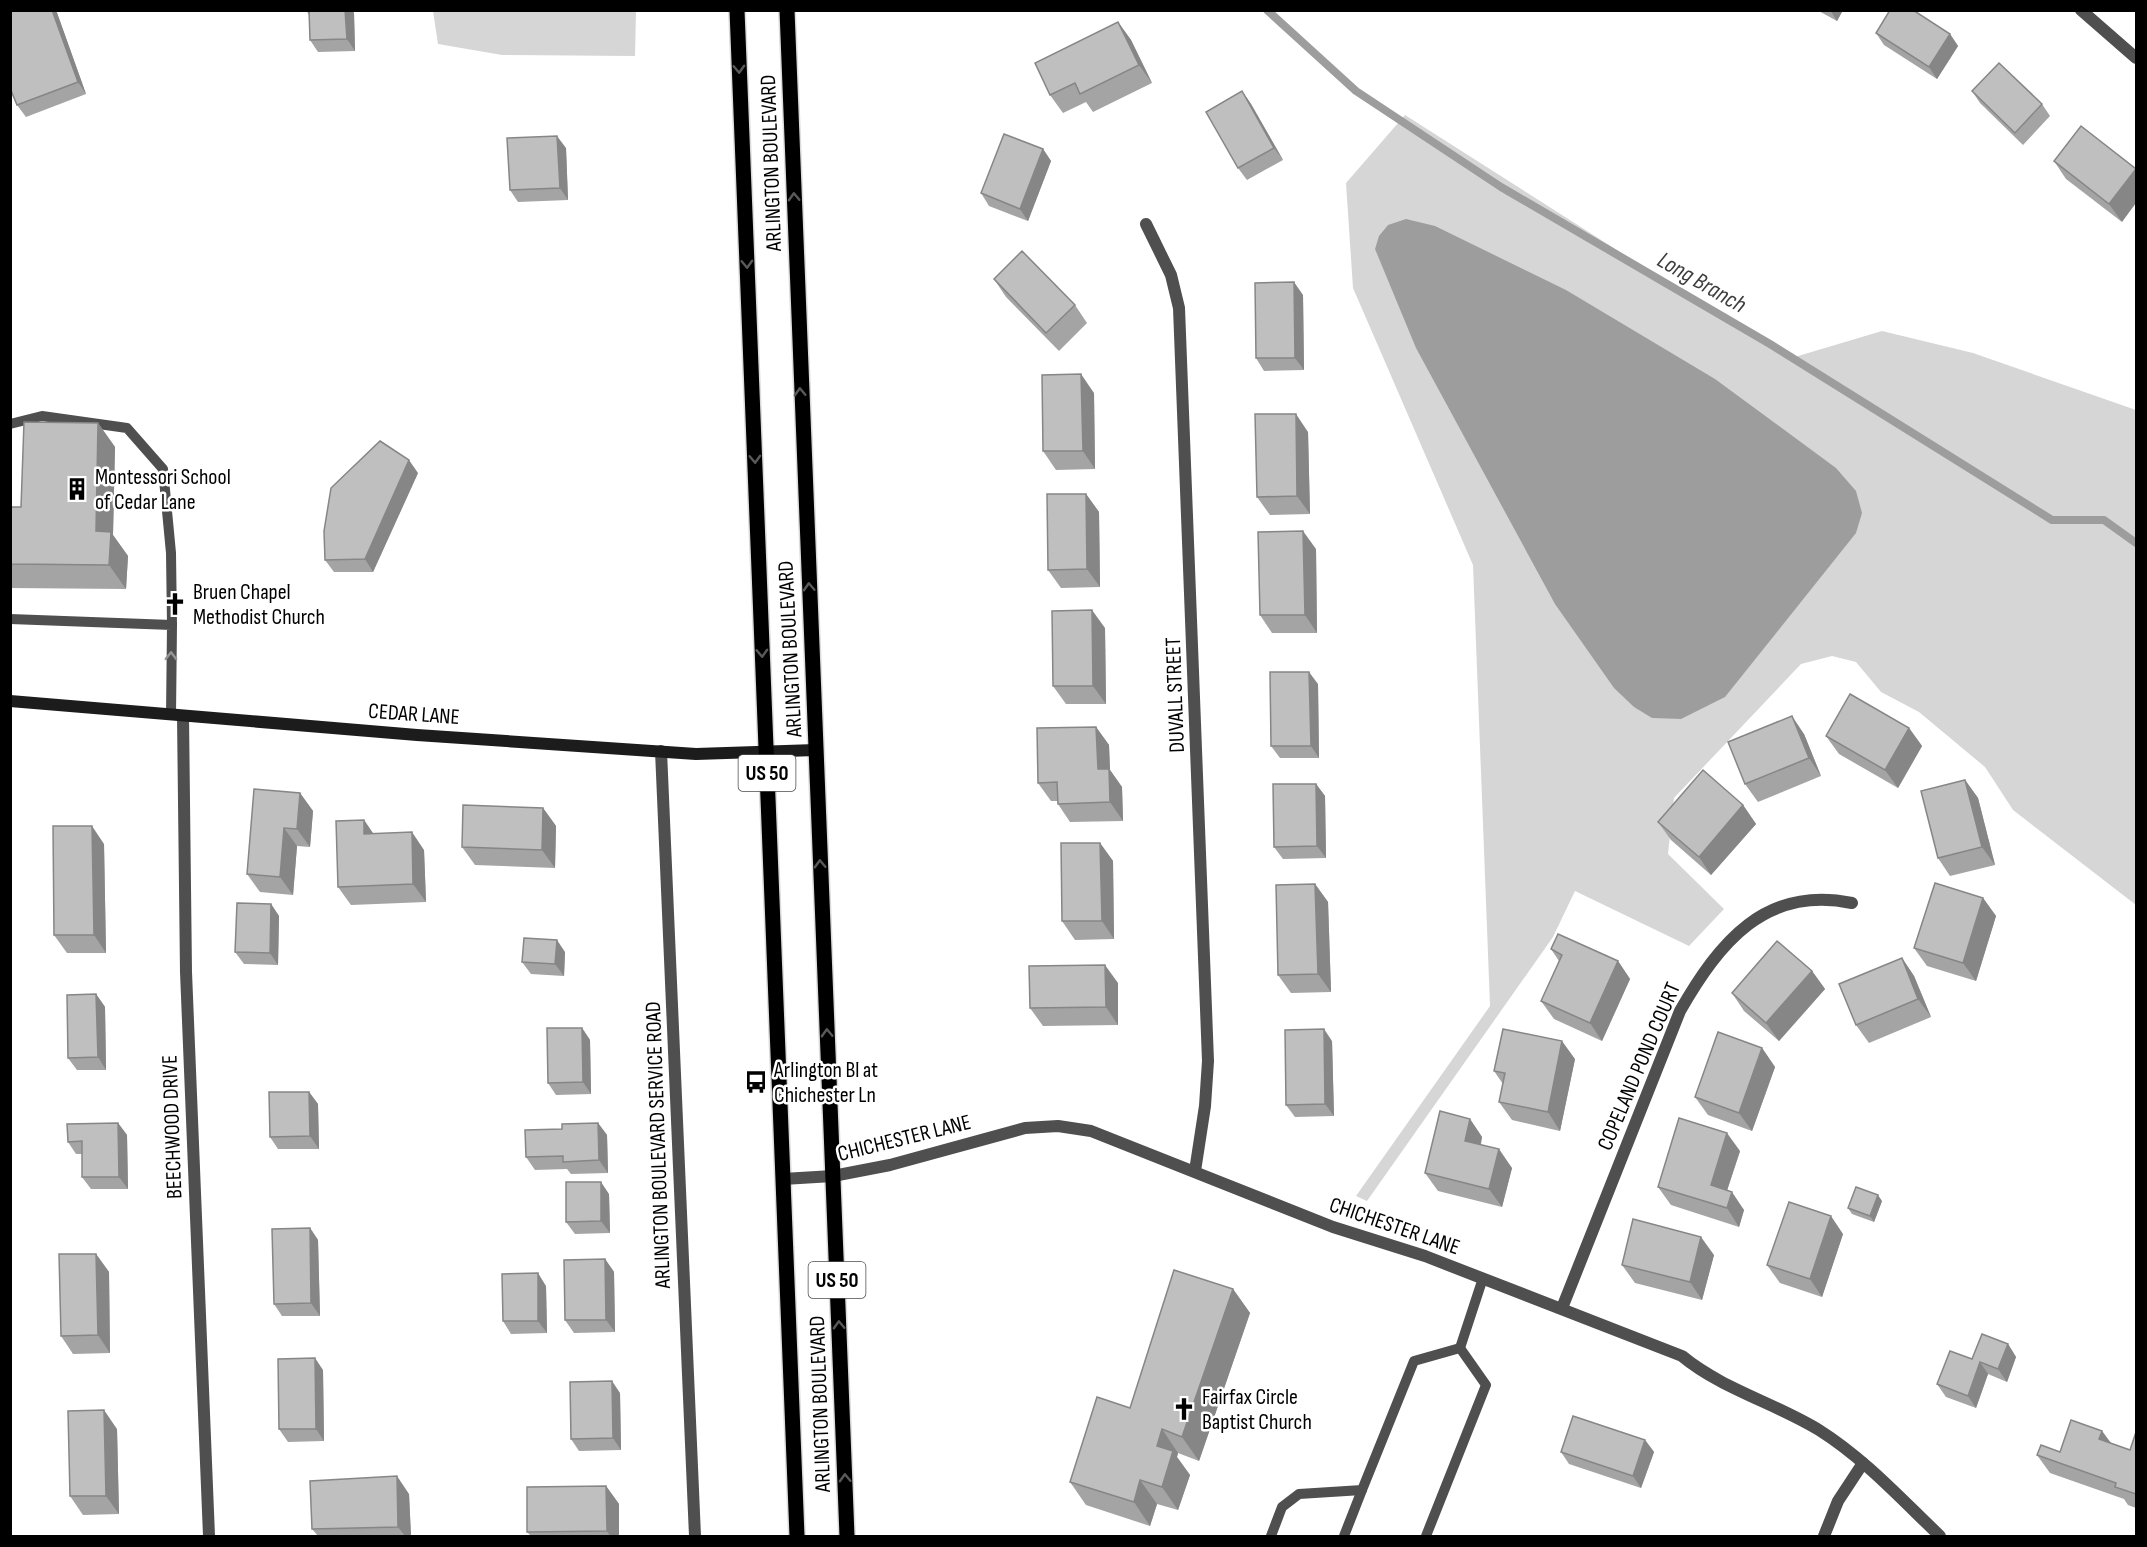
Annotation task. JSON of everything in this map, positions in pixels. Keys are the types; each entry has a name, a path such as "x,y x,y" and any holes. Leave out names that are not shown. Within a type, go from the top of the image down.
{"main road":[{"name":"ARLINGTON BOULEVARD","path":"737,10 797,1536"},
{"name":"ARLINGTON BOULEVARD","path":"787,10 847,1536"},
{"name":"CEDAR LANE","path":"10,701 696,754 816,750"}],"street":[{"path":"2080,10 2136,58"},
{"name":"DUVALL STREET","path":"1146,224 1171,275 1179,308 1208,1061 1205,1106 1195,1171"},
{"name":"BEECHWOOD DRIVE","path":"177,715 209,1536"},
{"name":"ARLINGTON BOULEVARD SERVICE ROAD","path":"661,751 695,1536"},
{"name":"COPELAND POND COURT","path":"1562,1308 1680,1011 1699,978 1724,947 1753,919 1777,906 1804,900 1834,900 1852,903"},
{"name":"CHICHESTER LANE","path":"783,1179 833,1176 890,1165 1025,1128 1058,1126 1091,1131 1333,1227 1483,1278 1682,1356 1700,1371 1820,1431 1863,1463 1941,1536"},
{"path":"1824,1536 1838,1501 1863,1463"}],"lane":[{"path":"10,424 42,416 127,428 163,469 171,553 177,715"},
{"path":"10,619 172,625"},
{"path":"1460,1348 1483,1278"},
{"path":"1344,1536 1414,1361 1460,1348"},
{"path":"1426,1536 1486,1385 1460,1348"},
{"path":"1271,1536 1282,1507 1299,1494 1362,1490"}],"shaded area":[{"path":"433,11 636,11 635,56 502,55 438,44"},
{"path":"1405,115 1788,359 1882,331 1973,353 2136,410 2136,905 2013,810 1985,767 1919,712 1881,692 1856,662 1832,656 1801,664 1674,798 1668,854 1724,909 1689,946 1575,891 1553,937 1367,1201 1356,1196 1490,1006 1473,565 1353,288 1346,183"},
{"path":"1406,219 1435,226 1566,290 1715,379 1836,468 1856,491 1862,513 1856,533 1725,697 1681,719 1652,718 1634,707 1614,688 1555,604 1416,348 1375,249 1379,236 1388,225"}],"building":[{"path":"10,10 52,10 78,82 17,105 10,88"},
{"path":"309,10 345,10 347,39 310,40"},
{"path":"1890,10 1913,10 1950,34 1929,67 1876,33"},
{"path":"1118,22 1139,65 1080,94 1075,83 1050,95 1035,63"},
{"path":"1999,63 2042,104 2015,133 1972,91"},
{"path":"1242,91 1274,148 1238,168 1206,112"},
{"path":"2081,126 2136,169 2109,204 2054,161"},
{"path":"1004,134 1043,149 1020,209 981,193"},
{"path":"557,136 560,188 510,190 507,138"},
{"path":"1022,251 1075,305 1046,333 994,279"},
{"path":"1294,282 1295,358 1256,358 1255,283"},
{"path":"1081,374 1083,451 1043,451 1042,375"},
{"path":"1255,414 1296,414 1297,496 1257,497"},
{"name":"Montessori School of Cedar Lane","path":"24,422 98,423 96,531 111,532 109,565 10,564 10,507 21,507"},
{"path":"380,441 409,460 365,559 325,560 324,531 331,488"},
{"path":"1047,494 1086,494 1087,569 1048,570"},
{"path":"1303,531 1305,615 1260,615 1258,532"},
{"path":"1092,610 1093,686 1053,686 1052,611"},
{"path":"1270,672 1309,672 1311,746 1271,746"},
{"path":"1850,694 1909,728 1885,770 1826,736"},
{"path":"1792,716 1809,758 1745,784 1728,742"},
{"path":"1096,727 1098,769 1109,769 1110,802 1058,804 1057,782 1038,783 1037,728"},
{"path":"1703,770 1743,805 1699,857 1658,822"},
{"path":"1965,780 1982,847 1938,858 1921,791"},
{"path":"1273,784 1316,784 1317,846 1274,847"},
{"path":"254,789 300,793 297,829 284,828 280,877 247,874"},
{"path":"463,805 543,808 542,850 462,847"},
{"path":"364,820 364,834 412,832 413,884 338,887 336,821"},
{"path":"53,826 92,826 94,935 54,935"},
{"path":"1061,843 1100,843 1102,921 1062,921"},
{"path":"1935,883 1983,898 1963,963 1914,948"},
{"path":"1315,884 1318,974 1278,975 1276,885"},
{"path":"237,903 271,904 270,953 235,952"},
{"path":"1558,934 1618,961 1590,1023 1541,1001 1562,955 1551,949"},
{"path":"524,938 557,940 555,964 522,962"},
{"path":"1777,941 1812,971 1766,1023 1732,993"},
{"path":"1902,958 1918,999 1856,1025 1839,984"},
{"path":"1105,965 1106,1007 1030,1008 1029,966"},
{"path":"96,994 98,1057 68,1058 67,995"},
{"path":"547,1028 582,1028 583,1082 548,1083"},
{"path":"1324,1029 1325,1104 1286,1105 1285,1030"},
{"path":"1503,1029 1562,1041 1548,1112 1499,1102 1505,1073 1494,1071"},
{"path":"1718,1032 1762,1048 1739,1113 1695,1097"},
{"path":"269,1092 309,1092 310,1136 270,1137"},
{"path":"1440,1111 1470,1119 1465,1141 1499,1149 1489,1189 1425,1173"},
{"path":"1679,1118 1727,1133 1711,1185 1732,1192 1727,1208 1658,1187"},
{"path":"118,1123 119,1177 82,1177 82,1141 68,1142 67,1124"},
{"path":"598,1123 599,1160 563,1162 563,1156 526,1157 525,1130 562,1129 562,1124"},
{"path":"566,1182 601,1182 601,1221 566,1222"},
{"path":"1856,1187 1878,1195 1870,1216 1848,1208"},
{"path":"1789,1202 1831,1216 1810,1279 1767,1265"},
{"path":"1633,1219 1701,1237 1690,1282 1622,1265"},
{"path":"310,1228 311,1303 274,1304 272,1229"},
{"path":"59,1254 96,1254 98,1335 61,1336"},
{"path":"605,1259 606,1320 565,1320 564,1260"},
{"path":"1174,1270 1233,1289 1182,1437 1162,1429 1157,1446 1173,1451 1162,1487 1140,1480 1134,1502 1070,1482 1097,1397 1130,1408"},
{"path":"538,1273 538,1321 503,1321 502,1274"},
{"path":"1982,1334 2008,1344 1998,1369 1980,1362 1968,1396 1937,1384 1950,1351 1972,1359"},
{"path":"315,1358 316,1429 279,1429 278,1359"},
{"path":"612,1381 613,1438 571,1439 570,1382"},
{"path":"104,1410 106,1496 70,1496 68,1411"},
{"path":"1573,1416 1645,1440 1633,1476 1561,1452"},
{"path":"2071,1420 2102,1431 2099,1439 2130,1450 2136,1432 2136,1494 2115,1487 2116,1483 2037,1455 2041,1445 2060,1452"},
{"path":"397,1476 398,1527 312,1529 310,1481"},
{"path":"606,1486 607,1531 527,1532 527,1487"}],"waterway":[{"name":"Long Branch","path":"1267,10 1356,91 1501,187 1770,344 2052,520 2104,520 2136,543"}],"place":[{"name":"Montessori School of Cedar Lane","path":"77,489"},
{"name":"Bruen Chapel Methodist Church","path":"175,604"},
{"name":"Arlington Bl at Chichester Ln","path":"756,1082"},
{"name":"Fairfax Circle Baptist Church","path":"1184,1409"}]}
